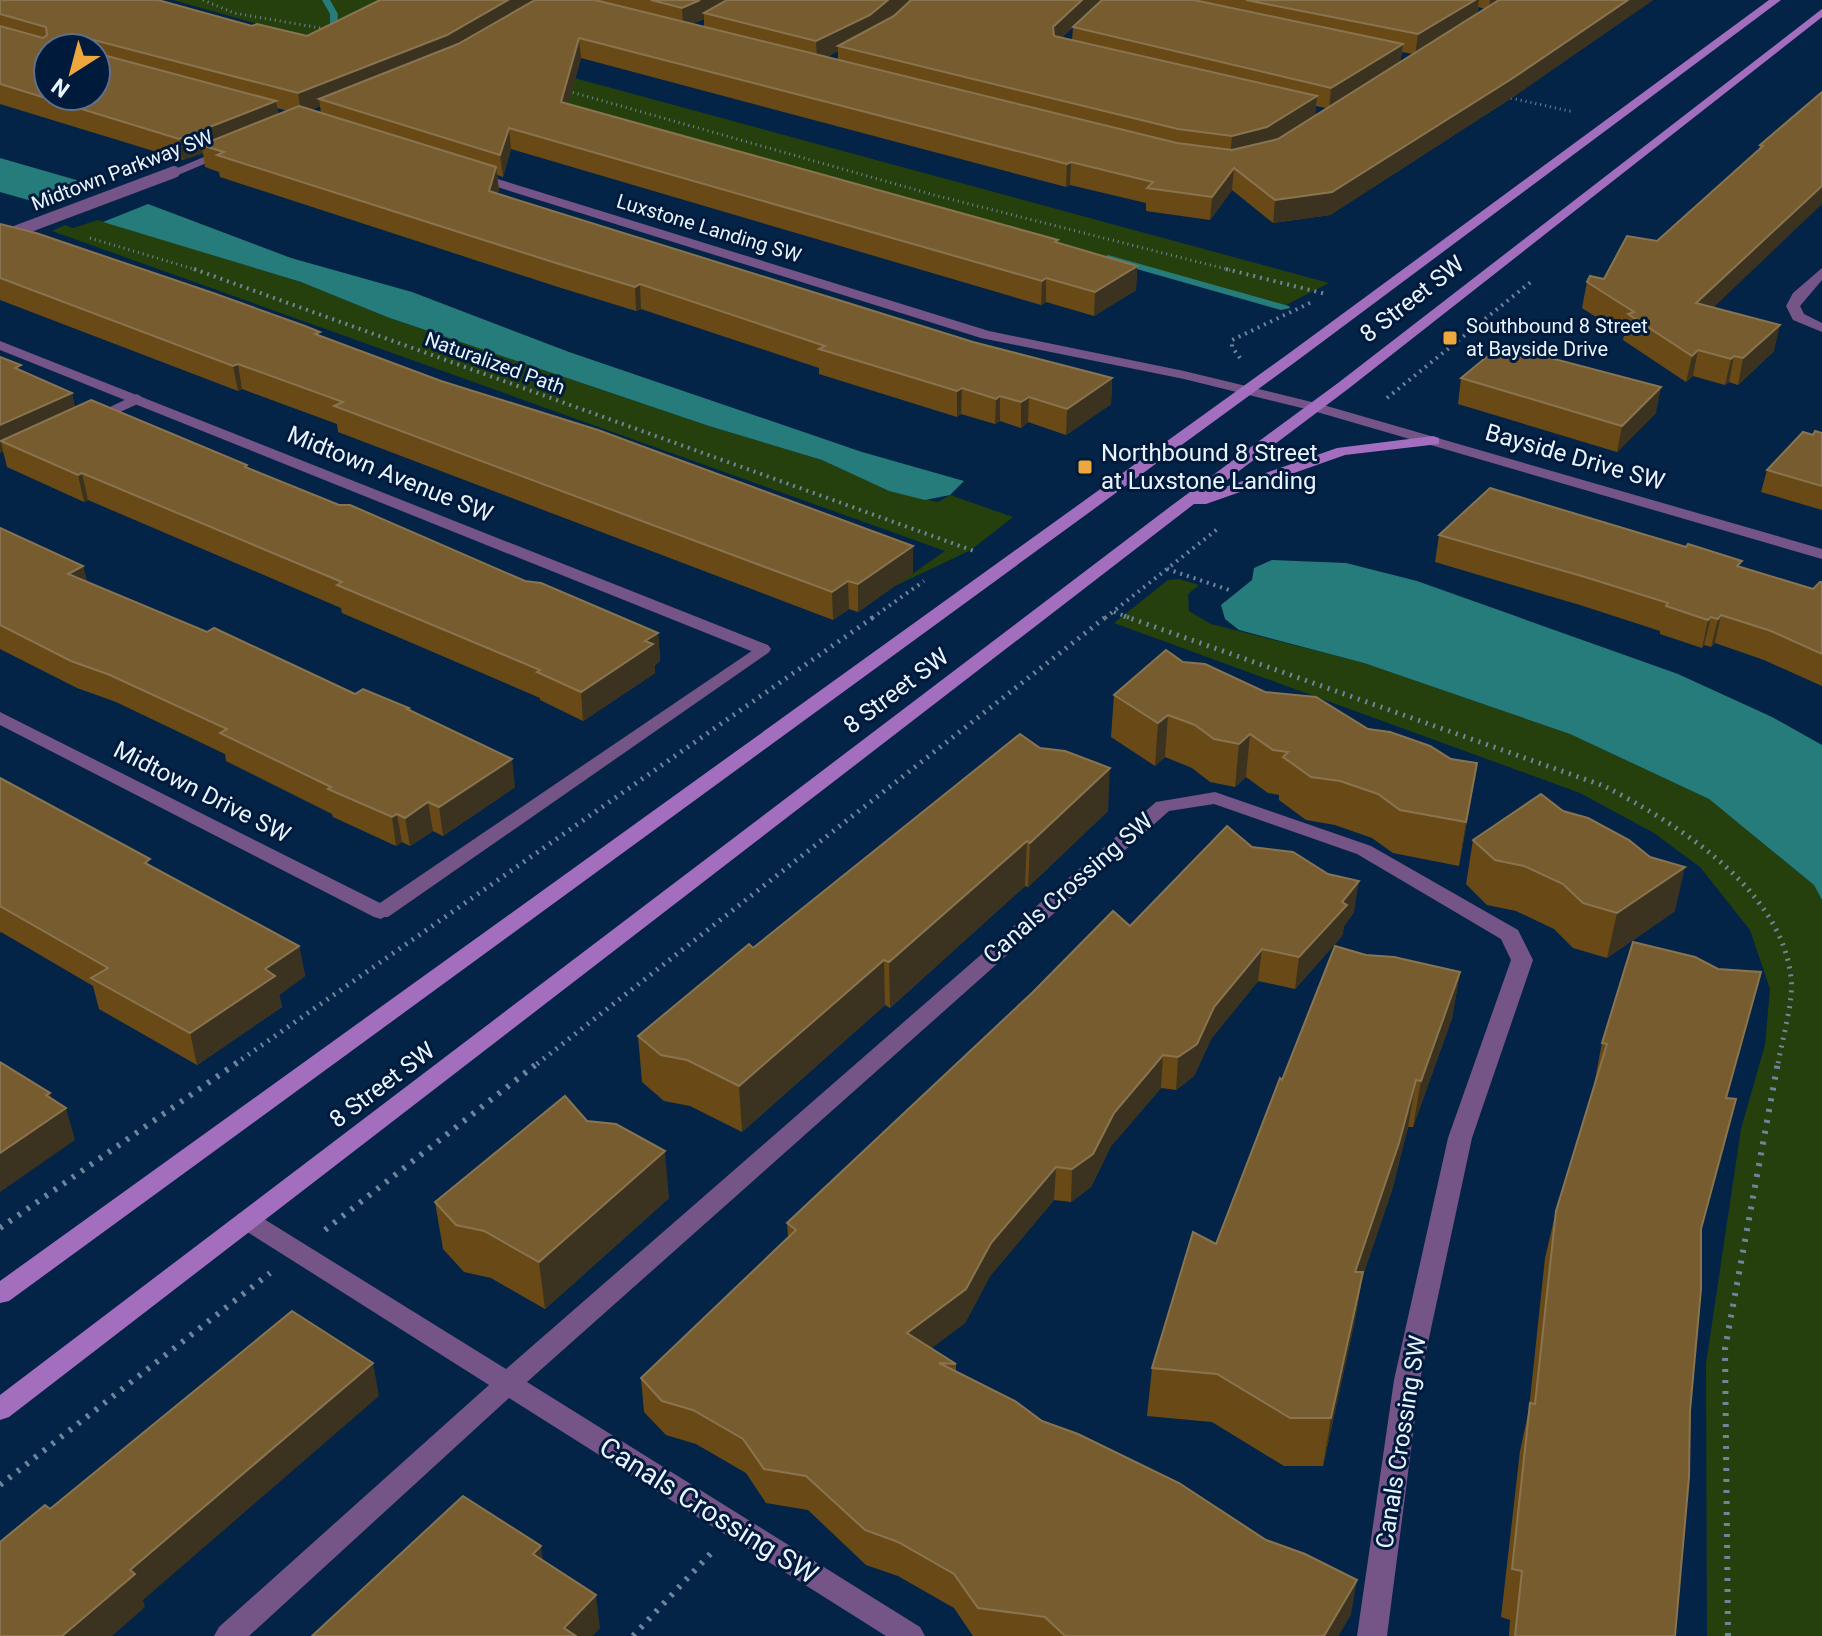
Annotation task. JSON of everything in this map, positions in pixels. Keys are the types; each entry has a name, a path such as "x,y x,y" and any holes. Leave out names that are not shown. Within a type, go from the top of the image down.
{"main road":[{"name":"8 Street SW","path":"0,1294 1247,390 1776,0"},
{"name":"8 Street SW","path":"0,1410 1177,509 1315,407 1822,12"},
{"path":"1177,509 1332,454 1433,441"}],"street":[{"name":"Midtown Parkway SW","path":"0,239 246,144"},
{"name":"Luxstone Landing SW","path":"455,170 986,335 1315,407"},
{"path":"1822,272 1798,296 1793,306 1798,317 1822,328"},
{"name":"Midtown Avenue SW","path":"0,345 762,649 381,912"},
{"path":"69,430 137,399"},
{"name":"Bayside Drive SW","path":"1315,407 1822,554"},
{"name":"Midtown Drive SW","path":"0,718 381,912"},
{"name":"Canals Crossing SW","path":"229,1636 508,1383 1163,806 1215,798 1364,850 1510,935 1522,960 1460,1138 1407,1380 1372,1636"},
{"name":"Canals Crossing SW","path":"247,1220 910,1636"}],"path":[{"path":"203,0 234,13 330,30"},
{"path":"559,88 934,195 1086,231 1324,296"},
{"path":"1498,96 1575,113 1562,122"},
{"name":"Naturalized Path","path":"77,234 184,265 978,553 966,560"},
{"path":"1238,357 1232,340 1324,296 1336,287"},
{"path":"364,1200 1223,525"},
{"path":"1166,569 1232,591"},
{"path":"0,1228 458,904 928,579"},
{"path":"1113,612 1604,786 1654,812 1709,851 1749,890 1785,946 1792,981 1750,1226 1725,1349 1728,1636"},
{"path":"0,1485 240,1296"},
{"path":"633,1636 736,1527"}],"shaded area":[{"path":"173,0 390,0 399,64"},
{"path":"504,59 1329,283 1282,307 462,78"},
{"path":"0,158 90,184 39,203 0,192"},
{"path":"148,204 291,258 412,292 569,352 862,452 964,481 950,495 925,500 889,491 822,460 709,426 387,317 301,282 103,222"},
{"path":"98,220 301,282 387,317 709,426 822,460 889,491 938,502 950,495 1013,517 971,550 895,586 945,551 52,231 65,225 73,228"},
{"path":"1272,560 1346,563 1417,581 1678,674 1772,717 1822,745 1822,900 1814,885 1709,799 1570,734 1364,663 1239,630 1225,619 1221,605 1252,580 1254,568"},
{"path":"1179,579 1199,585 1188,594 1189,611 1211,624 1364,663 1570,734 1709,799 1814,885 1822,900 1822,1636 1707,1636 1706,1364 1741,1129 1765,1045 1770,989 1750,930 1700,867 1654,833 1580,793 1114,623 1168,580"}],"building":[{"path":"0,0 158,0 252,26 257,24 307,36 380,0 508,0 447,35 298,93 112,45 112,32 47,32 46,27 0,14"},
{"path":"535,0 595,0 1177,143 1232,150 1278,139 1499,0 1628,0 1513,78 1332,192 1275,200 1234,168 1212,197 1147,188 1153,182 1071,162 1067,164 579,38 561,102 1058,240 1055,242 1137,266 1095,292 1046,278 1042,281 509,128 500,155 319,99 458,44"},
{"path":"651,0 700,0 682,8"},
{"path":"727,0 888,0 870,15 816,41 704,13"},
{"path":"911,0 1082,0 1053,27 1054,36 1317,96 1267,127 1232,136 1178,129 838,46 894,16"},
{"path":"1102,0 1194,0 1403,44 1331,88 1073,27"},
{"path":"1246,0 1475,0 1418,34"},
{"path":"0,26 32,35 32,94 0,84"},
{"path":"112,57 276,101 179,139 91,112 112,112"},
{"path":"1822,92 1822,186 1696,303 1780,325 1743,358 1734,356 1731,359 1698,350 1692,356 1628,314 1634,312 1587,282 1590,276 1604,279 1627,236 1657,241"},
{"path":"299,106 496,167 489,191 973,342 1112,378 1067,409 1029,397 1021,402 1000,396 996,399 962,388 957,391 819,349 825,346 640,284 635,287 556,263 217,155 224,152 201,145"},
{"path":"0,224 36,233 213,293 441,381 598,430 913,546 858,584 848,581 832,592 334,406 343,402 238,364 233,366 0,278"},
{"path":"1501,345 1661,387 1622,426 1461,378"},
{"path":"0,357 21,365 15,368 72,393 0,425"},
{"path":"91,400 247,465 245,467 339,505 350,505 525,581 541,583 658,633 645,641 653,644 581,692 537,672 540,670 337,585 342,582 1,441"},
{"path":"1815,431 1822,433 1822,486 1767,470 1803,432 1813,435"},
{"path":"1490,488 1686,547 1688,544 1742,561 1737,566 1813,589 1822,582 1822,654 1771,631 1721,615 1718,619 1711,617 1708,620 1666,606 1668,603 1439,535"},
{"path":"0,528 83,566 68,574 207,632 214,628 355,694 363,689 409,708 512,759 439,807 428,802 405,818 397,814 392,817 328,789 331,787 220,733 227,729 110,675 71,661 0,625"},
{"path":"1166,650 1183,662 1205,664 1265,692 1316,697 1368,729 1390,732 1430,746 1451,759 1477,763 1466,822 1400,810 1378,794 1340,781 1311,777 1283,757 1288,752 1273,750 1250,734 1239,744 1214,739 1195,725 1168,715 1158,723 1114,695"},
{"path":"1020,734 1040,748 1065,751 1110,768 1030,843 1027,841 889,962 884,960 739,1086 687,1060 661,1055 638,1036 749,944 753,948"},
{"path":"0,778 150,859 145,863 299,946 265,969 275,976 190,1033 91,978 108,968 0,906"},
{"path":"1541,794 1563,811 1588,818 1629,840 1650,857 1685,867 1617,913 1583,903 1563,884 1524,866 1495,860 1473,840"},
{"path":"1227,826 1252,847 1293,852 1328,874 1359,881 1342,902 1347,905 1299,957 1262,949 1214,1007 1197,1044 1178,1057 1163,1055 1114,1113 1093,1154 1072,1169 1056,1167 991,1243 966,1289 907,1333 956,1364 939,1363 1015,1401 1042,1421 1078,1434 1179,1483 1266,1540 1305,1554 1357,1580 1324,1636 1065,1636 1045,1617 978,1608 954,1574 898,1542 865,1530 806,1476 764,1469 743,1439 693,1410 662,1401 641,1378 796,1230 787,1223 1033,992 1113,911 1130,926"},
{"path":"1633,942 1695,957 1718,969 1761,972 1726,1098 1736,1099 1701,1229 1701,1289 1690,1411 1689,1477 1675,1636 1515,1636 1522,1571 1512,1569 1530,1403 1535,1404 1556,1211 1607,1044 1602,1043"},
{"path":"1335,946 1366,955 1394,957 1460,972 1421,1081 1416,1080 1399,1143 1355,1272 1363,1272 1331,1418 1290,1418 1217,1374 1152,1368 1193,1232 1216,1244"},
{"path":"0,1062 50,1093 46,1095 66,1108 0,1153"},
{"path":"565,1096 587,1121 616,1124 665,1151 539,1262 484,1231 456,1225 435,1202"},
{"path":"292,1311 373,1363 130,1570 135,1574 62,1636 0,1636 0,1542 45,1505 50,1509"},
{"path":"463,1496 541,1546 533,1554 596,1595 564,1628 576,1636 312,1636"}],"waterway":[{"path":"326,0 334,14 334,26"},
{"path":"1108,258 1285,308"}],"place":[{"name":"Southbound 8 Street at Bayside Drive","path":"1450,338"},
{"name":"Northbound 8 Street at Luxstone Landing","path":"1085,467"}]}
